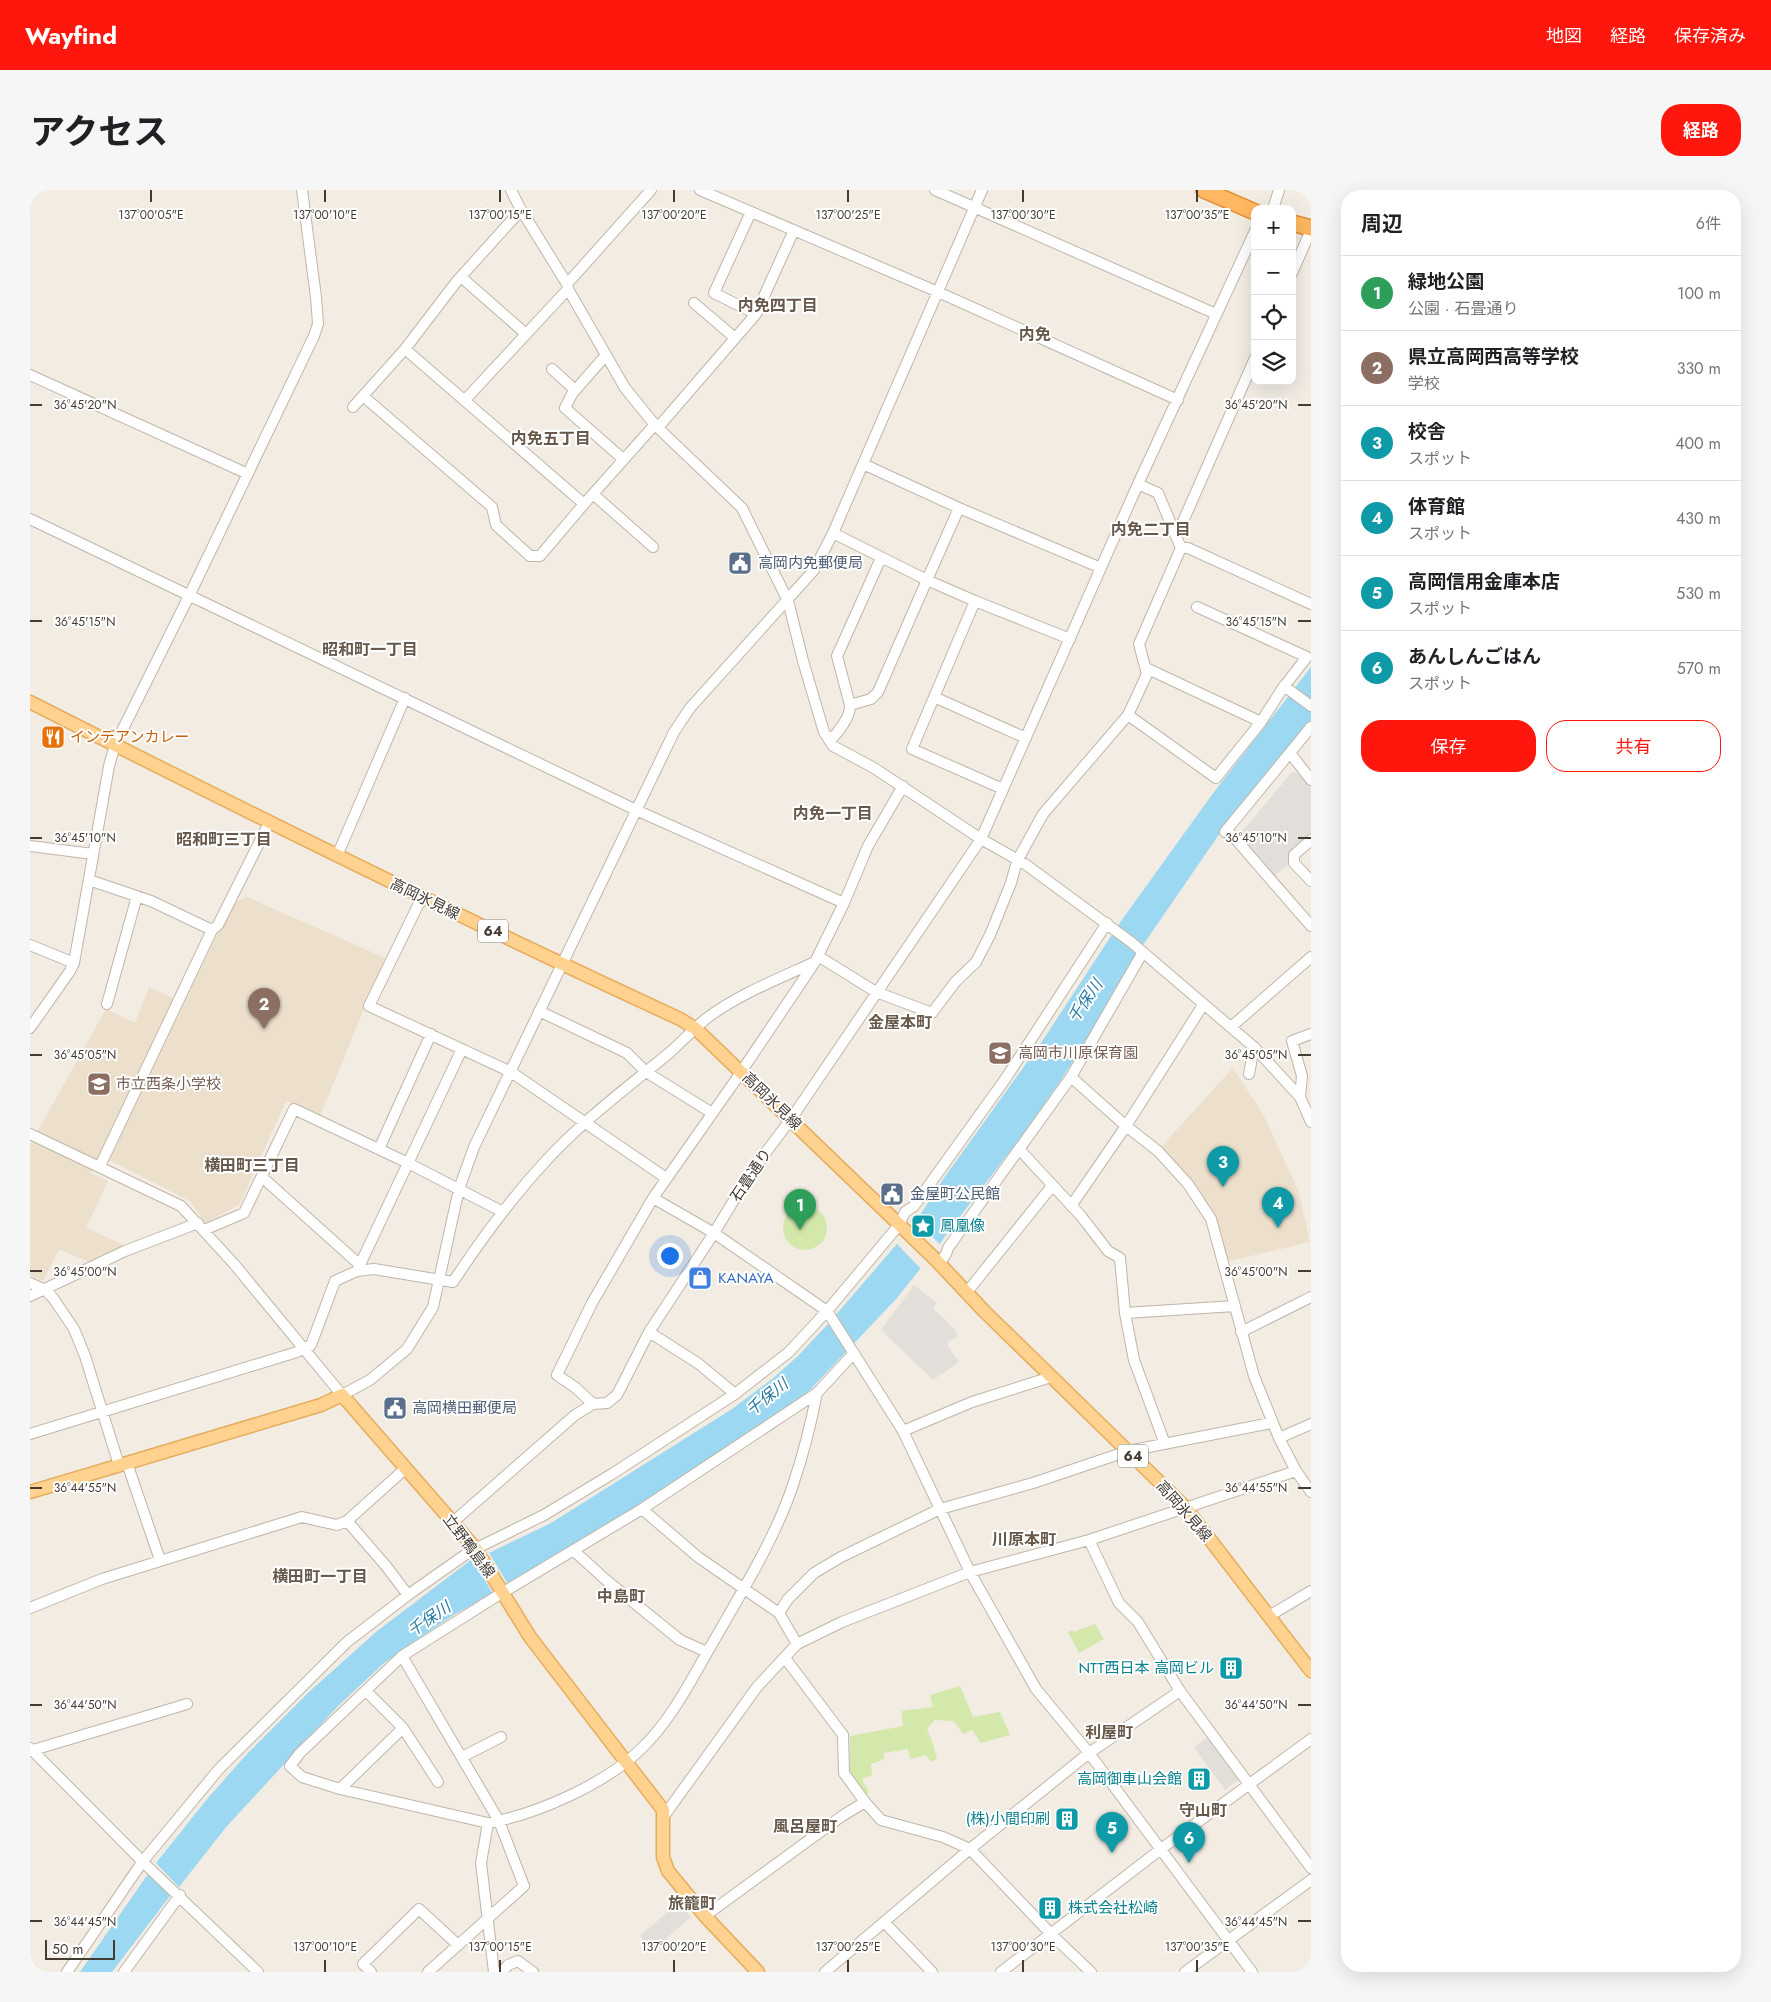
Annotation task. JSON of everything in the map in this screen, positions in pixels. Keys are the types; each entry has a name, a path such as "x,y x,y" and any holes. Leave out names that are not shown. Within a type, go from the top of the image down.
{"highway":[{"path":"1204,190 1251,210"},
{"path":"1296,224 1311,229"}],"main road":[{"name":"高岡氷見線","path":"30,702 269,823 562,965 680,1019 696,1029 742,1071 902,1228"},
{"name":"64","path":"902,1228 937,1262"},
{"name":"高岡氷見線","path":"937,1262 1185,1507 1311,1671"},
{"path":"30,1492 322,1405 342,1395"},
{"name":"立野鴨島線","path":"342,1395 476,1550 530,1637 663,1810 664,1816"},
{"path":"664,1816 663,1857 668,1871 705,1916 758,1972"}],"street":[{"path":"30,1028 74,963 109,766 115,745 248,474 318,324 302,190"},
{"path":"511,190 625,388 655,425 742,508 788,600 803,661 824,732 833,746 903,786 981,839 1025,864 1108,924 1254,1047 1300,1097 1311,1122"},
{"path":"465,400 526,334 651,190"},
{"path":"700,190 938,292 1178,400"},
{"path":"935,190 1216,314"},
{"path":"30,1134 181,1206 201,1226 342,1395 370,1380 408,1349 433,1307 441,1278 459,1188 474,1147 674,732 690,708 814,570 833,533 982,190"},
{"path":"1274,205 1279,190"},
{"path":"353,407 405,349 461,277 522,210"},
{"path":"752,212 714,293 756,314"},
{"path":"1296,264 1311,229"},
{"path":"363,396 492,507 496,525 530,556 540,556 623,459 655,425 661,424 756,314 794,230"},
{"name":"石畳通り","path":"453,1522 575,1415 593,1404 607,1403 617,1395 649,1332 714,1234 751,1172 791,1119 981,839 1138,484 1251,240"},
{"path":"461,277 526,334"},
{"path":"694,304 736,338"},
{"path":"405,349 584,504"},
{"path":"606,355 575,390 565,408 623,459"},
{"path":"1177,535 1251,367"},
{"path":"552,368 575,390"},
{"path":"30,375 248,474"},
{"path":"863,464 1101,568"},
{"path":"816,959 876,992 932,1013 956,980 976,962 990,935 1018,861 1043,814 1128,715 1147,674 1139,644 1181,548 1158,493 1138,484"},
{"path":"593,494 653,548"},
{"path":"850,705 871,699 878,692 960,508"},
{"path":"30,519 636,810 844,904"},
{"path":"833,533 928,580 1070,639"},
{"path":"1181,548 1188,548 1311,604"},
{"path":"830,740 836,735 851,710 836,656 881,558"},
{"path":"975,601 912,749 1003,789"},
{"path":"1128,715 1216,778 1287,688 1309,654 1198,607"},
{"path":"1146,668 1261,722"},
{"path":"1287,688 1311,706"},
{"path":"934,697 1026,738"},
{"path":"337,856 405,698"},
{"path":"1311,727 1225,832 1232,834 1311,926"},
{"path":"1290,753 1311,780"},
{"path":"593,1404 576,1388 557,1375 592,1303 666,1178 742,1071 816,959 844,904 868,846 903,786"},
{"path":"100,1166 212,930 218,925 269,823"},
{"path":"1311,840 1294,855 1294,863 1311,881"},
{"path":"30,846 93,854"},
{"path":"89,880 137,896 212,930"},
{"path":"107,1004 137,896"},
{"path":"422,897 369,1006 511,1072 666,1178"},
{"path":"67,1972 219,1769 347,1642 408,1595 476,1550 544,1515 612,1474 736,1394 789,1352 828,1313 902,1228 905,1212 914,1206 1006,1078 1108,924"},
{"path":"30,946 74,963"},
{"path":"937,1262 946,1254 948,1248 1071,1077 1143,952"},
{"path":"1230,1027 1311,957"},
{"path":"30,1434 304,1349 311,1345 335,1281 359,1268 441,1278 453,1282 482,1238 503,1212 543,1164 585,1122 646,1072 707,1018 755,989 816,959"},
{"path":"1071,1206 1126,1126 1202,1005"},
{"path":"539,1011 627,1053 646,1072 712,1113"},
{"path":"379,1149 431,1034"},
{"path":"1300,1097 1302,1076 1292,1041 1311,1034"},
{"path":"1249,1074 1254,1047"},
{"path":"359,1268 462,1049"},
{"path":"1071,1077 1126,1126 1158,1151 1188,1184 1211,1219 1254,1376 1271,1422 1296,1471 1311,1492"},
{"path":"30,1296 125,1251 244,1213 294,1109 459,1188 503,1212"},
{"path":"1019,1149 1098,1236 1108,1251 1120,1258 1125,1313 1134,1360 1165,1444"},
{"path":"262,1177 359,1268"},
{"path":"967,1292 1052,1186"},
{"path":"653,1198 714,1234 828,1313 903,1431 970,1572 1036,1689 1089,1753 1227,1941 1252,1972"},
{"path":"30,1283 45,1290 53,1298 74,1329 160,1560"},
{"path":"1241,1332 1311,1297"},
{"path":"1125,1313 1235,1306"},
{"path":"649,1332 700,1364 736,1394"},
{"path":"817,1393 812,1421 792,1486 771,1534 707,1652 665,1722 640,1750 626,1762 588,1788 558,1801 488,1823 340,1789 302,1777 290,1766 300,1753 402,1656 502,1591 574,1551 642,1509 817,1393 853,1351"},
{"path":"903,1431 972,1402 1051,1376"},
{"path":"779,1613 788,1599 814,1573 849,1553 940,1509 1033,1483 1128,1451 1271,1422"},
{"path":"1279,1438 1311,1424"},
{"path":"30,1608 102,1578 302,1517 337,1525 347,1521 406,1468"},
{"path":"664,1816 757,1687 797,1644 842,1622 970,1572 1089,1540 1296,1471"},
{"path":"642,1509 698,1557 779,1613 797,1644"},
{"path":"347,1521 408,1595"},
{"path":"1089,1540 1119,1603 1138,1622 1180,1691 1250,1783 1311,1868"},
{"path":"574,1551 606,1580 680,1640 707,1652"},
{"path":"1269,1616 1311,1591"},
{"path":"402,1656 499,1821 524,1886 428,1972"},
{"path":"785,1658 843,1734 844,1773 881,1820 943,1837 970,1849 1051,1934 1091,1972"},
{"path":"366,1690 403,1728 438,1782"},
{"path":"824,1972 970,1849 1089,1753 1180,1691"},
{"path":"187,1704 31,1750 258,1972"},
{"path":"340,1789 403,1728"},
{"path":"462,1757 501,1737"},
{"path":"1001,1972 1161,1849 1311,1739"},
{"path":"705,1916 842,1816 865,1802"},
{"path":"488,1823 481,1863 494,1972"},
{"path":"1185,1972 1311,1880"},
{"path":"124,1972 178,1894"},
{"path":"371,1972 363,1964 418,1909 458,1945"},
{"path":"884,1922 932,1972"},
{"path":"502,1972 508,1964 518,1961 533,1972"}],"shaded area":[{"path":"1292,772 1300,774 1311,787 1311,845 1274,876 1239,835"},
{"path":"247,897 385,958 320,1116 286,1101 239,1205 205,1223 190,1201 109,1160 232,903"},
{"name":"市立西条小学校","path":"149,987 173,998 91,1173 108,1181 86,1228 126,1246 89,1262 59,1249 43,1281 30,1275 30,1145 106,1009 135,1023"},
{"path":"1233,1068 1263,1114 1298,1190 1310,1242 1229,1261 1215,1216 1190,1179 1162,1146"},
{"path":"914,1285 937,1303 933,1309 954,1328 958,1336 948,1342 948,1346 959,1362 933,1380 881,1330"},
{"path":"1210,1736 1241,1778 1225,1790 1194,1747"},
{"path":"678,1903 691,1917 653,1950 640,1936"}],"green space":[{"path":"805,1206 817,1210 823,1216 827,1228 823,1240 817,1246 805,1250 793,1246 787,1240 783,1228 787,1216 793,1210"},
{"path":"1095,1624 1104,1639 1079,1653 1068,1632 1072,1630 1074,1632"},
{"path":"960,1686 973,1717 1000,1712 1010,1735 981,1743 972,1730 963,1734 954,1721 935,1720 927,1729 937,1759 931,1762 926,1755 910,1759 908,1749 884,1753 884,1759 871,1764 872,1775 862,1779 869,1792 866,1795 850,1772 850,1736 903,1726 902,1711 933,1707 930,1695"}],"water":[{"name":"千保川","path":"1311,667 1311,722 1220,833 1143,945 1118,991 1061,1080 1024,1133 897,1298 809,1391 757,1432 554,1559 508,1584 489,1553 551,1523 732,1409 772,1379 798,1356 828,1324 915,1223 944,1178 1043,1040 1119,924 1211,796"},
{"name":"千保川","path":"472,1559 493,1594 455,1614 384,1663 338,1706 227,1826 179,1887 156,1863 208,1798 246,1755 309,1692 376,1632"},
{"path":"148,1874 170,1896 112,1972 80,1972"}],"pier":[{"path":"914,1220 942,1246 922,1270 896,1243"}],"place":[{"name":"高岡内免郵便局","path":"740,563"},
{"name":"インデアンカレー","path":"53,737"},
{"name":"県立高岡西高等学校","path":"264,1029"},
{"name":"高岡市川原保育園","path":"1000,1053"},
{"name":"市立西条小学校","path":"99,1084"},
{"name":"校舎","path":"1223,1187"},
{"name":"金屋町公民館","path":"892,1194"},
{"name":"鳳凰像","path":"923,1226"},
{"name":"体育館","path":"1278,1228"},
{"name":"緑地公園","path":"800,1230"},
{"name":"KANAYA","path":"700,1278"},
{"name":"高岡横田郵便局","path":"395,1408"},
{"name":"NTT西日本 高岡ビル","path":"1231,1668"},
{"name":"高岡御車山会館","path":"1199,1779"},
{"name":"(株)小間印刷","path":"1067,1819"},
{"name":"高岡信用金庫本店","path":"1112,1853"},
{"name":"あんしんごはん","path":"1189,1863"},
{"name":"株式会社松崎","path":"1050,1908"}],"district":[{"name":"内免四丁目","path":"778,305"},
{"name":"内免","path":"1035,334"},
{"name":"内免五丁目","path":"551,438"},
{"name":"内免二丁目","path":"1151,529"},
{"name":"昭和町一丁目","path":"370,649"},
{"name":"内免一丁目","path":"833,813"},
{"name":"昭和町三丁目","path":"224,839"},
{"name":"金屋本町","path":"900,1022"},
{"name":"横田町三丁目","path":"252,1165"},
{"name":"川原本町","path":"1024,1539"},
{"name":"横田町一丁目","path":"320,1576"},
{"name":"中島町","path":"621,1596"},
{"name":"利屋町","path":"1109,1732"},
{"name":"守山町","path":"1203,1810"},
{"name":"風呂屋町","path":"805,1826"},
{"name":"旅籠町","path":"692,1903"}]}
